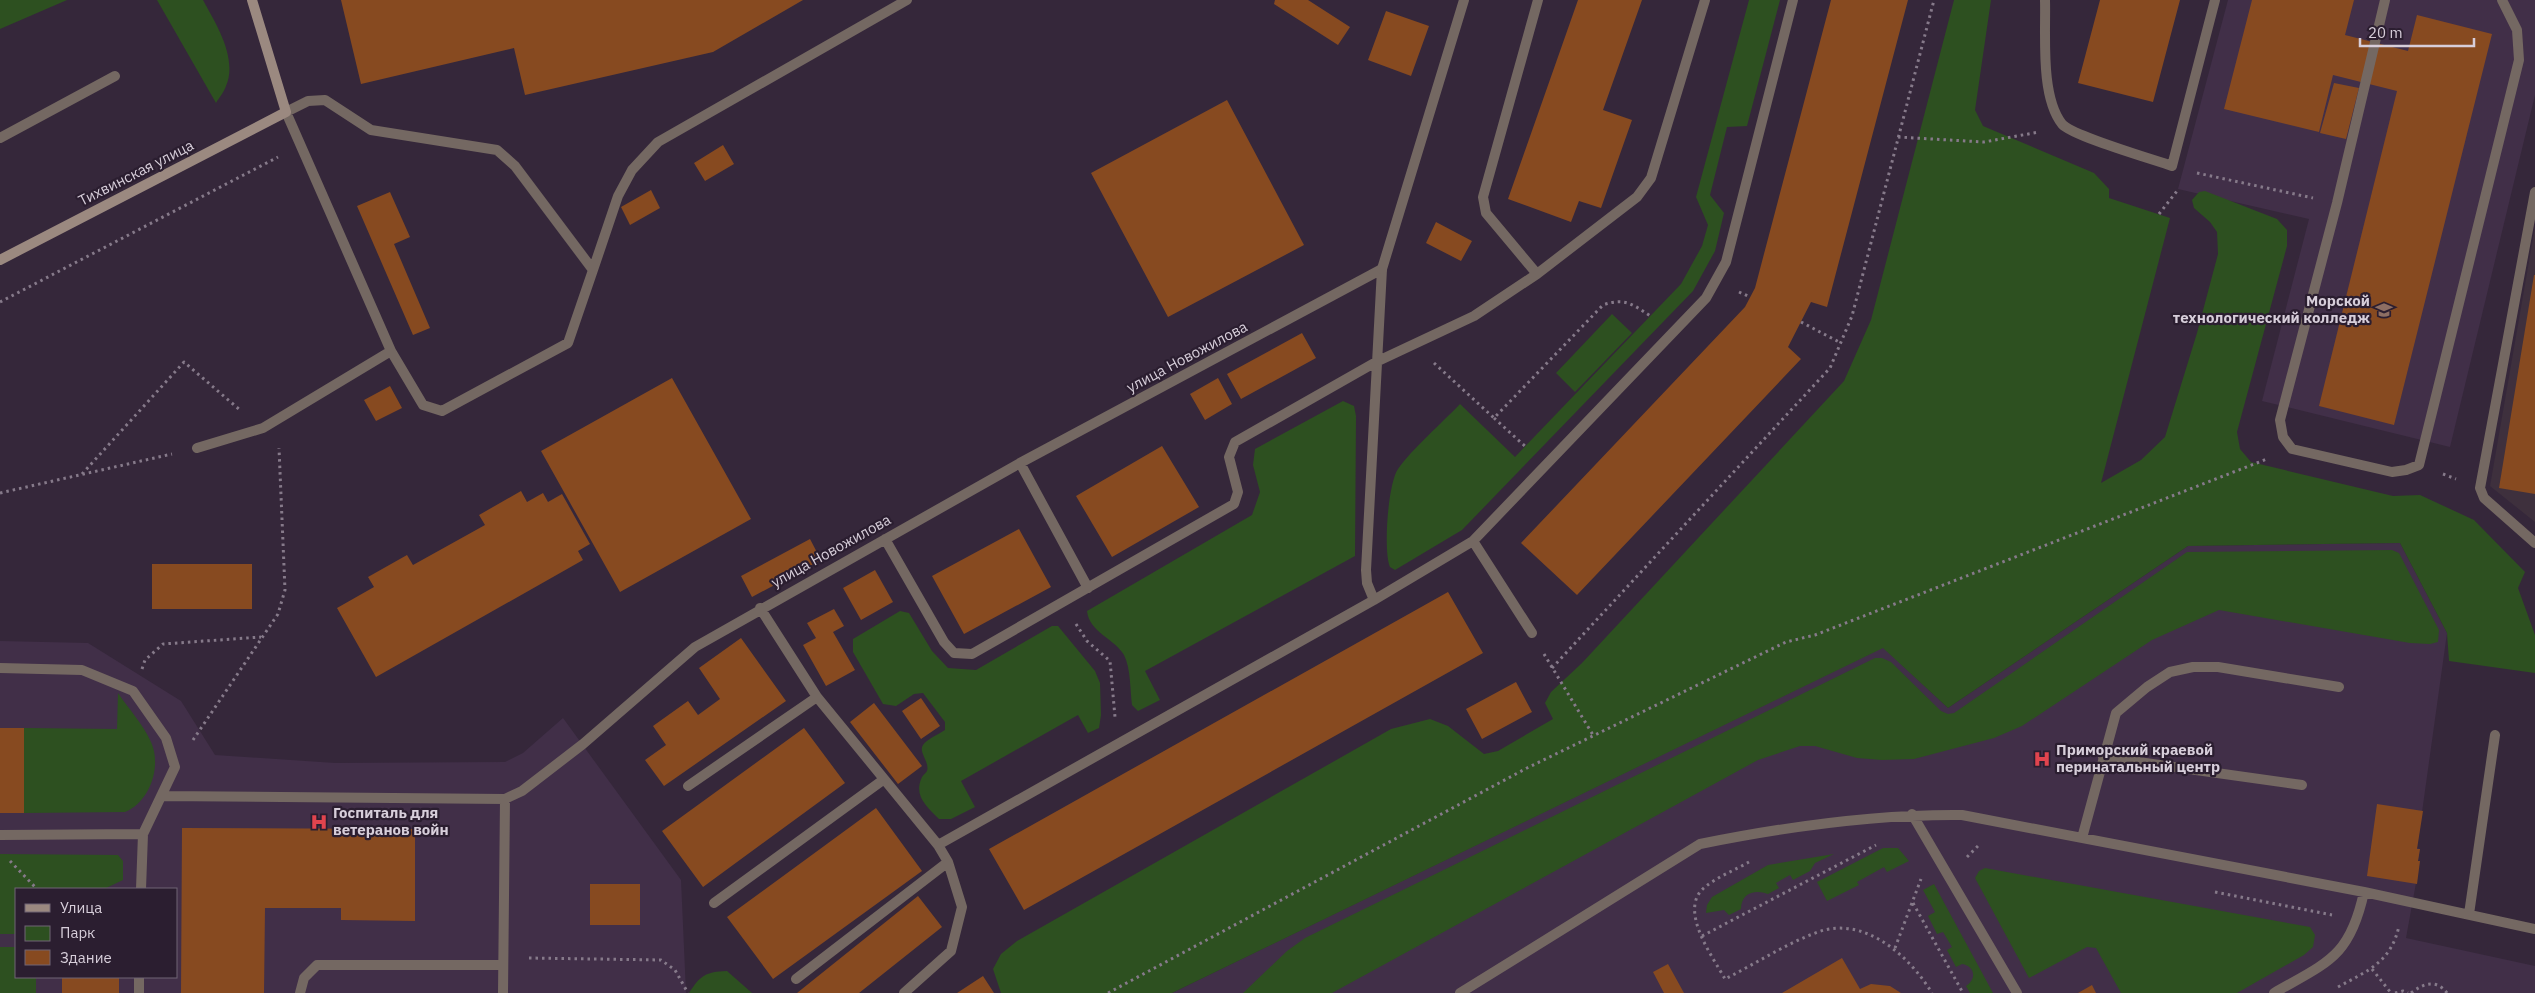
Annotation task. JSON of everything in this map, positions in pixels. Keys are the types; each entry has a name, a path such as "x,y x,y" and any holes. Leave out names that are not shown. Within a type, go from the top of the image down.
{"street":[{"path":"252,0 286,112 391,351 423,405 442,411 568,343 618,196 632,170 658,142 906,0"},
{"path":"1374,600 1367,583 1366,570 1382,268 1464,0"},
{"path":"1537,274 1486,213 1483,197 1538,0"},
{"path":"885,539 944,642 954,652 972,654 1234,504 1238,492 1229,457 1235,442 1376,362 1474,316 1537,274 1637,197 1651,178 1705,0"},
{"path":"938,846 1374,600 1473,541 1706,298 1726,262 1793,0"},
{"path":"2045,0 2048,81 2051,105 2062,125 2078,133 2172,166 2215,0"},
{"path":"2385,0 2337,203 2280,420 2284,437 2292,449 2392,472 2406,470 2419,465 2519,60 2518,30 2502,0"},
{"path":"0,138 115,76"},
{"path":"286,112 308,101 325,100 371,130 497,150 515,166 593,270"},
{"name":"Тихвинская улица","path":"0,260 286,112"},
{"path":"2535,192 2480,488 2484,498 2535,544"},
{"name":"улица Новожилова","path":"505,798 522,791 583,744 695,647 760,608 1020,463 1382,268"},
{"path":"197,448 263,428 391,351"},
{"path":"1020,463 1088,588"},
{"path":"1473,541 1532,634"},
{"path":"760,608 817,697 938,846 948,862 962,907 951,952 904,993"},
{"path":"2082,838 2116,714 2147,687 2170,672 2193,666 2218,666 2339,688"},
{"path":"0,668 82,670 133,691 166,738 175,767 143,834 141,888"},
{"path":"688,786 817,697"},
{"path":"2469,914 2495,735"},
{"path":"2103,757 2302,785"},
{"path":"714,903 883,780"},
{"path":"161,796 505,798 503,993"},
{"path":"1460,993 1700,844 1744,835 1912,814 1962,815 2364,892 2535,929"},
{"path":"1912,814 2017,993"},
{"path":"0,835 143,834"},
{"path":"796,979 948,862"},
{"path":"2274,993 2322,966 2347,943 2358,920 2364,892"},
{"path":"300,993 304,978 317,965 503,962"},
{"path":"139,978 139,993"}],"path":[{"path":"1552,668 1830,368 1852,316 1934,0"},
{"path":"1898,136 1984,142 2036,133 2062,125"},
{"path":"0,302 300,145"},
{"path":"2172,166 2302,196"},
{"path":"2159,214 2170,200"},
{"path":"1494,418 1603,305 1616,300 1628,302 1674,331"},
{"path":"1801,322 1841,343"},
{"path":"1414,343 1546,465"},
{"path":"82,474 184,362 263,428"},
{"path":"175,767 278,614 284,590 278,420"},
{"path":"0,493 197,448"},
{"path":"1108,993 1593,735 1786,642 1814,635 2292,449"},
{"path":"2419,465 2480,488"},
{"path":"1532,634 1593,735"},
{"path":"133,691 146,660 163,644 261,637"},
{"path":"1088,641 1110,661 1112,686"},
{"path":"1702,936 1876,844"},
{"path":"1951,883 1971,851 1977,846 1987,847"},
{"path":"6,856 36,888"},
{"path":"1754,860 1703,888 1695,903 1694,922 1725,979 1819,931 1839,928 1861,931 1894,948 1922,976 1932,993"},
{"path":"1894,948 1923,875"},
{"path":"2212,891 2358,920"},
{"path":"2335,989 2372,969 2386,957 2396,943 2405,901"},
{"path":"1912,903 1963,993"},
{"path":"503,962 661,960 675,970 688,993"},
{"path":"2372,969 2391,993"},
{"path":"2395,993 2403,991 2410,993 2422,984 2430,983 2442,986 2447,993"}],"shaded area":[{"name":"Морской технологический колледж","path":"2228,0 2535,0 2535,95 2450,447 2262,401 2309,219 2178,189"},
{"path":"2535,227 2535,522 2490,486"},
{"name":"Приморский краевой перинатальный центр","path":"2400,543 2447,633 2417,848 2420,849 2418,861 2420,861 2406,938 2535,966 2535,993 1172,993 1883,647 1948,708 2188,546"},
{"name":"Госпиталь для ветеранов войн","path":"0,641 88,643 181,701 215,755 335,763 505,762 523,753 563,718 681,880 686,993 36,993 36,978 178,978 178,888 15,888 15,947 0,947"}],"green space":[{"path":"0,0 67,0 0,29"},
{"path":"157,0 203,0 224,41 229,64 226,86 216,103"},
{"path":"1749,0 1780,0 1747,126 1727,127 1710,195 1724,213 1715,251 1693,291 1462,530 1395,570 1390,567 1387,533 1389,502 1394,477 1411,453 1460,404 1515,457 1681,284 1702,246 1708,225 1696,197"},
{"path":"1954,0 1991,0 1975,110 1983,126 2094,173 2109,189 2109,198 2170,218 2101,483 2141,460 2165,437 2197,333 2218,254 2217,232 2210,222 2194,208 2192,200 2199,192 2205,191 2277,219 2287,230 2287,246 2237,432 2240,449 2251,462 2393,496 2420,495 2474,520 2525,572 2518,588 2535,635 2535,673 2449,661 2447,633 2400,543 2188,546 1948,708 1883,648 1172,993 1001,993 993,969 1001,954 1017,941 1391,729 1430,719 1448,726 1484,754 1498,751 1553,719 1545,703 1551,692 1582,663 1844,381 1871,320"},
{"path":"1612,314 1632,333 1575,392 1556,373"},
{"path":"1343,401 1354,406 1356,416 1355,556 1145,671 1160,700 1138,711 1132,705 1129,673 1124,655 1115,644 1097,630 1092,624 1087,611 1252,515 1260,492 1253,465 1255,449"},
{"path":"2392,550 2399,553 2439,630 2438,642 2430,644 2410,643 2219,610 2152,640 2022,726 1994,738 1914,759 1882,760 1857,758 1815,746 1800,746 1758,760 1332,993 1243,993 1287,951 1305,938 1875,658 1882,658 1891,662 1941,711 1948,714 1954,713 2187,552"},
{"path":"900,611 909,613 932,651 948,668 976,670 1052,626 1058,626 1095,671 1100,683 1101,715 1099,728 1088,733 1078,715 961,781 975,807 951,819 939,819 923,801 919,790 922,777 927,771 927,764 922,751 923,745 945,730 945,722 923,693 914,694 896,706 883,704 853,652 853,639"},
{"path":"118,693 144,729 154,751 155,762 152,782 141,800 125,812 24,813 24,728 117,729"},
{"path":"1883,848 1898,848 1909,861 1887,872 1884,867 1857,882 1859,885 1827,901 1817,882"},
{"path":"0,854 118,855 123,861 123,880 106,888 15,888 15,934 0,934"},
{"path":"1834,854 1815,863 1810,871 1793,880 1790,875 1776,883 1779,888 1768,894 1754,892 1746,896 1743,899 1741,909 1729,915 1724,910 1706,913 1707,905 1712,897 1768,865"},
{"path":"1985,868 2310,927 2315,935 2313,947 2304,955 2237,993 2121,993 2096,948 2087,947 2029,978 1975,878 1979,871"},
{"path":"1934,884 1993,993 1970,993 1966,986 1972,980 1972,970 1970,967 1962,964 1956,967 1947,950 1952,947 1943,932 1937,934 1928,916 1935,912 1923,890"},
{"path":"0,947 15,947 15,978 36,978 36,993 0,993"},
{"path":"727,971 752,993 689,993 700,978 713,972"}],"building":[{"path":"341,0 803,0 713,52 525,95 514,48 361,84"},
{"path":"1275,0 1308,0 1350,27 1338,45 1274,4"},
{"path":"1578,0 1642,0 1603,110 1632,120 1601,208 1579,201 1571,222 1508,199"},
{"path":"1831,0 1908,0 1827,307 1811,302 1788,347 1801,359 1577,595 1521,543 1745,307 1755,288"},
{"path":"2100,0 2180,0 2153,102 2078,83"},
{"path":"2252,0 2354,0 2345,35 2408,51 2417,15 2492,34 2394,425 2319,406 2397,91 2333,75 2319,132 2224,109"},
{"path":"1386,11 1429,26 1411,76 1368,60"},
{"path":"2334,83 2359,88 2346,139 2320,133"},
{"path":"1227,100 1304,245 1168,317 1091,173"},
{"path":"723,145 734,164 705,181 694,163"},
{"path":"651,190 660,208 630,225 621,207"},
{"path":"390,192 410,237 394,244 430,328 413,335 357,206"},
{"path":"1436,222 1472,241 1461,261 1426,243"},
{"path":"2535,275 2535,494 2499,488"},
{"path":"1302,333 1316,358 1241,399 1227,374"},
{"path":"672,378 751,519 620,592 541,451"},
{"path":"1218,378 1232,404 1205,420 1190,394"},
{"path":"390,386 402,408 376,421 364,400"},
{"path":"1162,446 1199,507 1112,557 1076,496"},
{"path":"521,491 527,502 543,493 548,502 562,494 590,544 578,551 583,560 376,677 337,608 374,587 368,577 407,555 413,565 485,525 479,515"},
{"path":"1019,529 1051,587 964,634 932,576"},
{"path":"810,539 821,560 752,597 741,576"},
{"path":"152,564 252,564 252,609 152,609"},
{"path":"875,570 893,602 861,620 843,588"},
{"path":"1448,592 1483,653 1024,910 989,849"},
{"path":"834,609 844,626 833,632 855,670 826,686 803,645 816,638 807,623"},
{"path":"741,638 786,701 664,786 645,760 666,745 653,726 688,701 698,715 720,699 699,668"},
{"path":"1516,682 1532,712 1482,739 1466,709"},
{"path":"921,698 940,726 921,739 902,711"},
{"path":"874,703 922,766 898,784 850,722"},
{"path":"0,728 24,728 24,813 0,813"},
{"path":"804,728 845,783 703,887 662,831"},
{"path":"2377,804 2423,811 2417,849 2420,849 2418,861 2420,861 2417,884 2367,876"},
{"path":"876,808 922,871 773,979 727,917"},
{"path":"182,828 415,829 415,921 341,920 341,908 265,908 264,993 181,993"},
{"path":"590,884 640,884 640,925 590,925"},
{"path":"918,896 942,927 859,993 797,993"},
{"path":"1842,958 1860,989 1871,984 1890,986 1901,993 1782,993"},
{"path":"1668,964 1684,993 1664,993 1653,972"},
{"path":"983,976 994,993 957,993"},
{"path":"62,978 119,978 119,993 62,993"},
{"path":"2092,985 2096,993 2078,993"}],"place":[{"name":"Морской технологический колледж","path":"2384,310"},
{"name":"Приморский краевой перинатальный центр","path":"2042,759"},
{"name":"Госпиталь для ветеранов войн","path":"319,822"}]}
